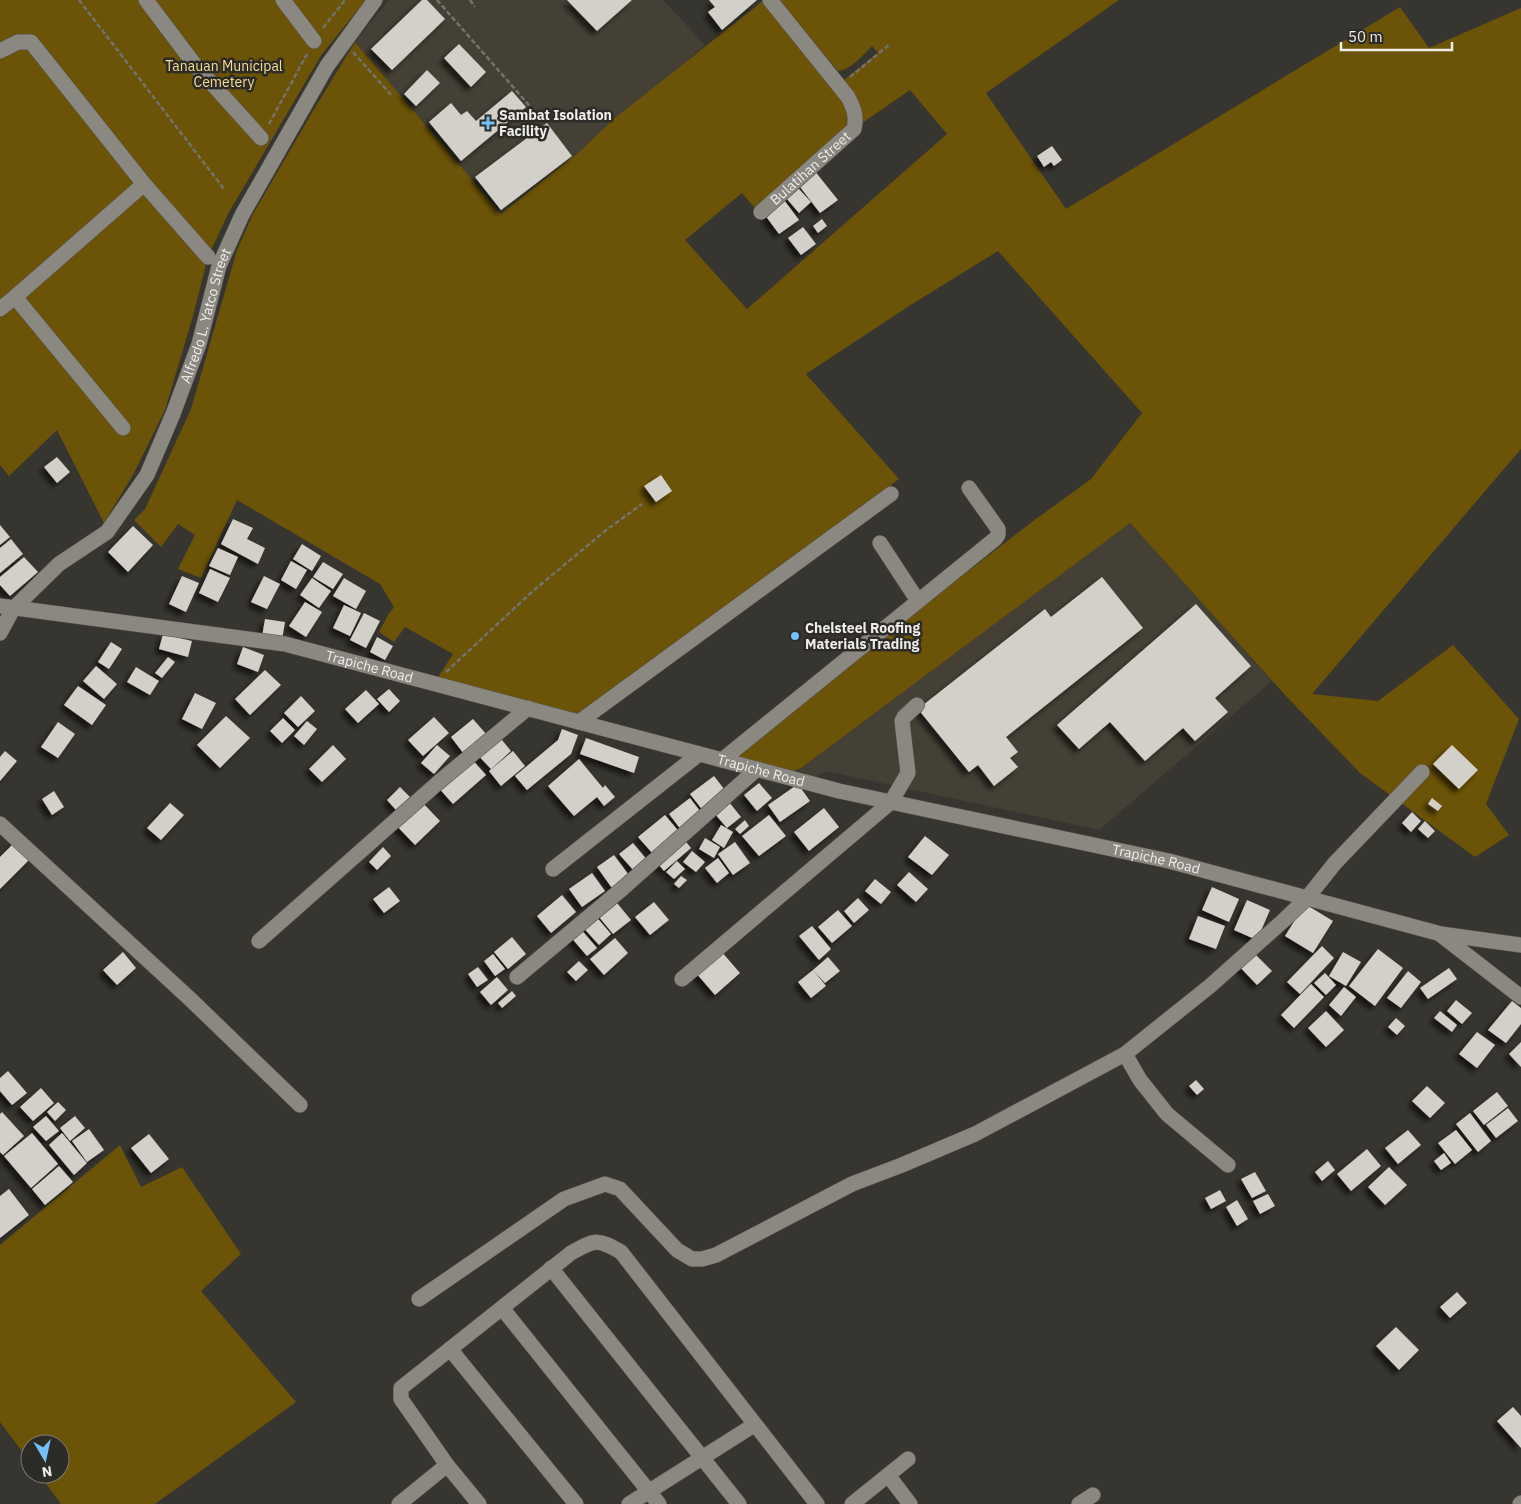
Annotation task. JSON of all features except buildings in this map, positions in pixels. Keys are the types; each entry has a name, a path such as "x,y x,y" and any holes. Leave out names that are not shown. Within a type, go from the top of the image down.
{"street":[{"path":"146,0 195,64 261,138"},
{"path":"283,0 314,41"},
{"name":"Alfredo L. Yatco Street","path":"0,634 6,607 60,562 107,532 147,475 173,414 199,344 219,266 242,215 327,66 375,0"},
{"name":"Bulatihan Street","path":"761,212 854,129 856,120 855,112 848,97 770,0"},
{"path":"0,51 18,42 31,42 144,184 208,257"},
{"path":"0,309 144,184"},
{"path":"15,297 123,428"},
{"path":"722,760 995,539 998,535 998,529 969,488"},
{"path":"579,722 891,494"},
{"path":"880,543 918,602"},
{"name":"Trapiche Road","path":"6,607 285,644 839,791 1169,861 1441,934 1521,945"},
{"path":"682,980 891,802 908,773 902,721 917,705"},
{"path":"259,941 440,781 528,708"},
{"path":"553,870 699,754"},
{"path":"518,977 622,889 757,770"},
{"path":"418,1299 564,1199 605,1184 620,1189 677,1250 692,1259 702,1259 716,1255 852,1184 975,1134 1125,1054 1210,986 1307,898 1336,864 1422,772"},
{"path":"0,824 189,998 300,1105"},
{"path":"1441,934 1521,997"},
{"path":"1125,1054 1140,1080 1167,1114 1228,1165"},
{"path":"479,1504 447,1465 401,1399 401,1388 571,1253 587,1244 603,1242 621,1252 817,1504"},
{"path":"551,1268 739,1504"},
{"path":"502,1308 660,1504"},
{"path":"450,1349 576,1504"},
{"path":"629,1504 754,1425"},
{"path":"852,1504 908,1460"},
{"path":"399,1504 447,1465"},
{"path":"888,1475 910,1504"},
{"path":"1080,1504 1093,1495"}],"path":[{"path":"79,0 224,189"},
{"path":"261,138 314,41 345,0"},
{"path":"437,0 535,112"},
{"path":"470,0 475,7"},
{"path":"344,42 392,96"},
{"path":"840,86 890,44"},
{"path":"434,684 533,591 605,531 642,504"}],"shaded area":[{"path":"389,0 663,0 705,45 579,152 500,214 355,42"},
{"path":"1128,521 1272,681 1099,830 826,771 815,778 798,770"}],"green space":[{"name":"Tanauan Municipal Cemetery","path":"0,0 366,0 322,54 229,212 208,257 193,316 165,410 134,473 104,523 57,430 9,476 0,465"},
{"path":"764,0 835,87 878,53 872,46 848,68 838,71 777,0 1119,0 986,93 1066,209 1400,7 1429,48 1521,8 1521,449 1312,694 1378,701 1453,645 1519,719 1486,804 1509,835 1475,857 1360,773 1285,695 1130,523 801,768 783,776 722,760 1091,479 1142,413 998,251 909,306 806,374 899,479 586,717 438,677 453,654 405,627 394,642 379,632 394,607 380,584 237,500 201,578 178,569 195,535 178,524 161,547 134,520 145,509 191,409 237,250 253,214 355,42 501,214 579,152 615,118","holes":["910,90 947,134 747,309 685,240 742,193 759,213 855,128"]},
{"path":"120,1145 141,1187 182,1167 241,1254 201,1291 296,1402 155,1504 61,1504 46,1484 70,1484 70,1434 20,1434 20,1449 0,1422 0,1245"}],"place":[{"name":"Sambat Isolation Facility","path":"488,123"},
{"name":"Chelsteel Roofing Materials Trading","path":"795,636"}]}
